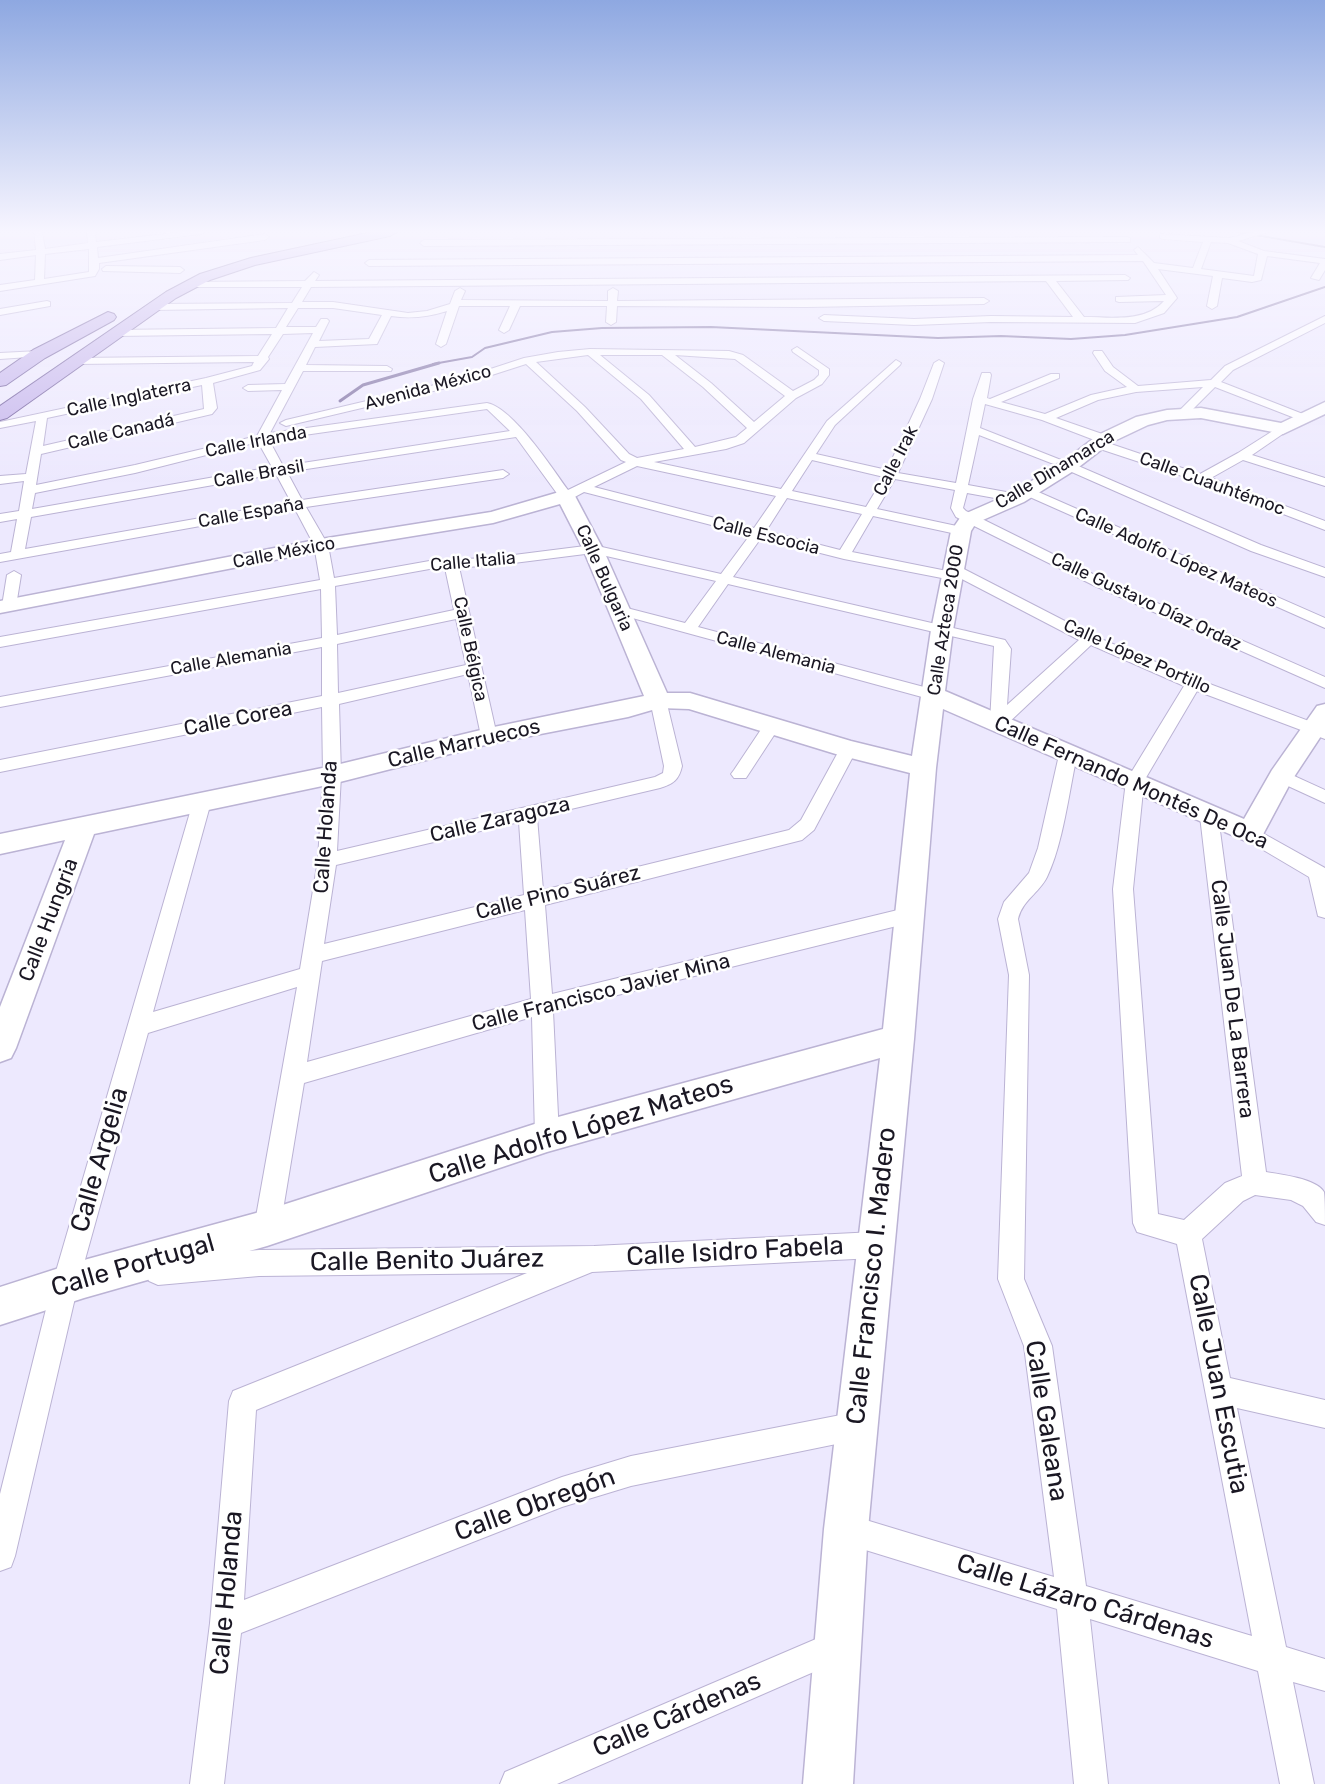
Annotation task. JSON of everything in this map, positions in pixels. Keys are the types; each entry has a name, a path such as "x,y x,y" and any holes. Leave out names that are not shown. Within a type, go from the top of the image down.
{"main road":[{"path":"0,381 39,354 110,315"},
{"path":"0,414 141,315"}],"street":[{"path":"76,361 260,363 290,315"},
{"path":"265,433 327,315"},
{"path":"312,344 373,342 387,315"},
{"path":"441,344 452,315"},
{"path":"504,330 511,315"},
{"path":"611,315 611,322"},
{"path":"990,315 991,319"},
{"path":"1077,315 1081,320"},
{"path":"1131,315 1135,320"},
{"path":"824,318 914,322 991,319 1135,320 1149,315"},
{"path":"1183,413 1229,368 1325,319"},
{"path":"1309,327 1325,332"},
{"path":"115,333 319,330"},
{"path":"574,492 636,462 693,452 740,440 792,396 818,382 824,375 824,369 820,364 797,350"},
{"path":"590,352 645,397 693,452"},
{"name":"Avenida México","path":"265,433 463,381 528,360 590,352 717,352 739,357 792,396"},
{"path":"664,352 707,385 754,429"},
{"path":"1098,353 1108,369 1136,389"},
{"path":"0,356 39,354"},
{"path":"528,360 626,457 636,462 868,512 965,525"},
{"name":"Calle Inglaterra","path":"0,425 207,381 260,363"},
{"path":"689,629 757,534 831,423 896,363"},
{"name":"Calle Irak","path":"844,555 891,475 926,399 939,363"},
{"path":"299,368 387,369"},
{"name":"Calle Azteca 2000","path":"923,768 942,630 965,525 957,508 975,430 985,401 986,375"},
{"path":"985,401 1056,376"},
{"name":"Calle Canadá","path":"34,452 207,412 211,408 207,381"},
{"path":"1046,418 1089,399 1136,389 1214,383 1318,413"},
{"path":"248,388 289,387"},
{"name":"Calle Cuauhtémoc","path":"985,401 1046,418 1325,526"},
{"name":"Calle Irlanda","path":"27,491 135,469 265,433 487,406"},
{"name":"Calle Bulgaria","path":"487,406 492,407 519,433 574,492 593,549 657,700 673,766 671,776"},
{"name":"Calle Dinamarca","path":"965,525 1022,495 1062,463 1142,422 1183,413 1218,416 1283,429"},
{"path":"1201,478 1242,456 1283,429 1318,413"},
{"path":"17,556 42,417"},
{"path":"975,430 1062,463 1256,548 1325,573"},
{"name":"Calle Holanda","path":"263,1245 294,1076 327,860 332,775 328,583 321,545 279,470 265,433"},
{"name":"Calle Brasil","path":"0,518 279,470 519,433"},
{"name":"Calle Adolfo López Mateos","path":"809,456 891,475 962,488 1022,495 1325,624"},
{"path":"1242,456 1325,482"},
{"name":"Calle España","path":"0,558 300,504 503,474"},
{"path":"0,480 30,477"},
{"name":"Calle Escocia","path":"574,492 844,555 953,573"},
{"name":"Calle México","path":"5,607 321,545 493,518 574,492"},
{"name":"Calle Gustavo Díaz Ordaz","path":"965,525 1325,683"},
{"name":"Calle Italia","path":"0,642 451,562 489,562 593,549 1000,643 1003,649 998,723"},
{"name":"Calle Bélgica","path":"451,562 489,736"},
{"name":"Calle López Portillo","path":"953,573 1089,639 1193,684 1321,724"},
{"path":"5,607 14,575"},
{"name":"Calle Alemania","path":"619,610 933,695"},
{"name":"Calle Alemania","path":"0,702 330,641 462,613"},
{"path":"998,723 1089,639"},
{"name":"Calle Corea","path":"0,766 331,700 474,668"},
{"path":"1193,684 1135,781 1123,889 1146,1222 1188,1234 1234,1192 1255,1183 1293,1188 1318,1205"},
{"name":"Calle Fernando Montés De Oca","path":"933,695 1250,833 1322,875"},
{"name":"Calle Marruecos","path":"0,844 332,775 489,736 628,709 657,700 690,701 848,749 923,768"},
{"path":"1250,833 1281,776 1321,724"},
{"path":"740,774 772,726"},
{"name":"Calle Pino Suárez","path":"138,1026 311,965 534,899 795,835 803,831 848,749"},
{"name":"Calle Galeana","path":"1068,755 1047,848 1038,876 1011,907 1008,919 1019,975 1011,1279 1016,1300 1030,1321 1038,1346 1072,1598 1090,1784"},
{"name":"Calle Francisco I. Madero","path":"828,1784 846,1529 898,1039 923,768"},
{"name":"Calle Zaragoza","path":"327,860 660,782 671,776"},
{"path":"1281,776 1325,797"},
{"name":"Calle Argelia","path":"0,1556 74,1282 138,1026 202,802"},
{"path":"528,813 542,1005 547,1136"},
{"name":"Calle Juan De La Barrera","path":"1209,816 1255,1183"},
{"name":"Calle Hungria","path":"0,1048 84,826"},
{"path":"1322,875 1325,910"},
{"name":"Calle Francisco Javier Mina","path":"294,1076 542,1005 910,915"},
{"name":"Calle Adolfo López Mateos","path":"263,1245 547,1136 898,1039"},
{"name":"Calle Juan Escutia","path":"1188,1234 1298,1784"},
{"name":"Calle Portugal","path":"0,1306 74,1282 263,1245"},
{"name":"Calle Benito Juárez","path":"263,1245 594,1258"},
{"name":"Calle Isidro Fabela","path":"594,1258 875,1245"},
{"name":"Calle Holanda","path":"207,1784 226,1623 243,1401 594,1258"},
{"path":"1220,1390 1325,1414"},
{"name":"Calle Obregón","path":"226,1623 562,1492 631,1471 856,1426"},
{"name":"Calle Lázaro Cárdenas","path":"846,1529 1325,1675"},
{"name":"Calle Cárdenas","path":"517,1784 837,1646"}],"waterway":[{"path":"433,364 472,357 485,348 552,332 602,328 711,327 938,338 1001,336 1071,339 1125,335 1242,315"},
{"path":"340,401 363,385 439,363"}]}
